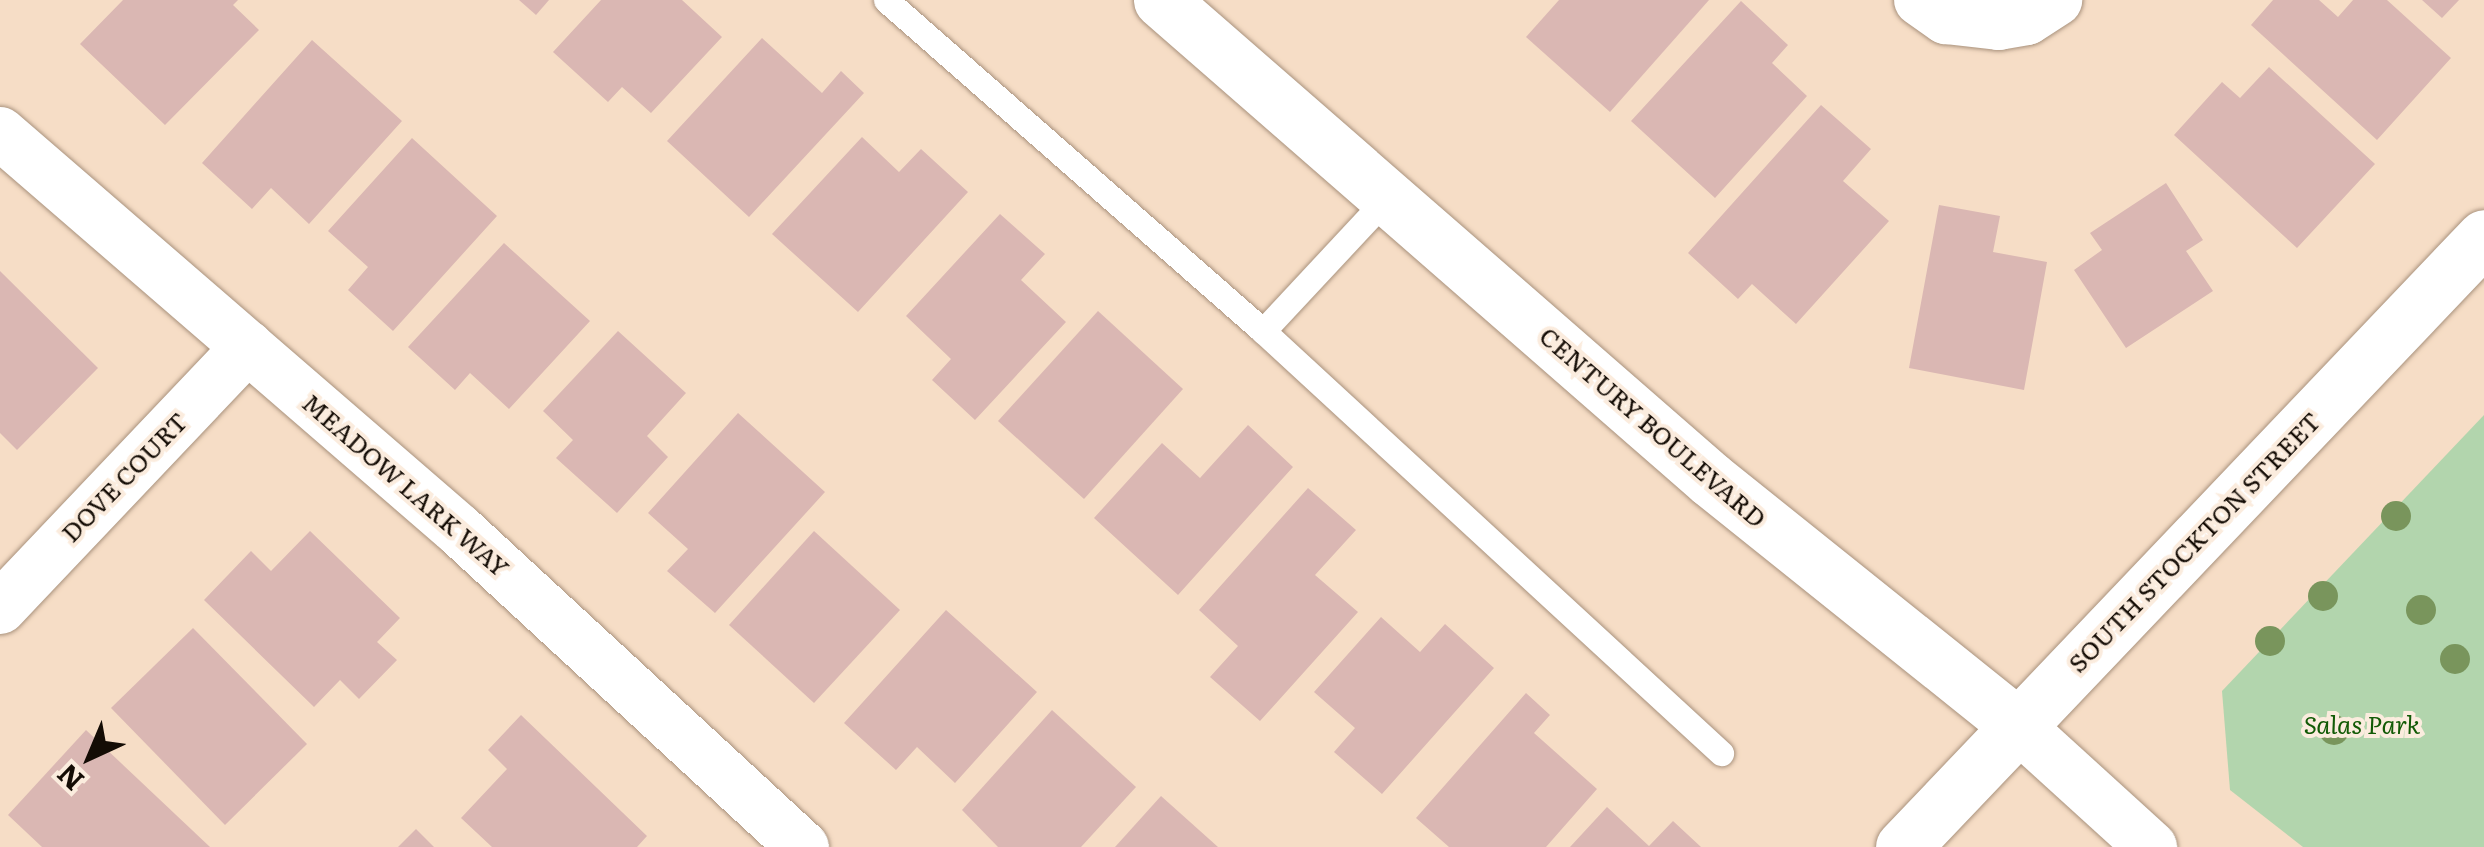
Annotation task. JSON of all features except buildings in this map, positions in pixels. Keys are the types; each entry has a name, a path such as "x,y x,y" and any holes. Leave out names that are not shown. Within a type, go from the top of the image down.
{"street":[{"name":"CENTURY BOULEVARD","path":"1161,0 1710,479 2018,726 2151,847"},
{"path":"1920,0 1946,18 1999,24 2028,19 2056,0"},
{"name":"MEADOW LARK WAY","path":"0,133 460,530 797,845"},
{"name":"SOUTH STOCKTON STREET","path":"1904,847 2484,237"},
{"name":"DOVE COURT","path":"0,608 248,347"}],"lane":[{"path":"886,0 1263,331 1721,753"},
{"path":"1263,331 1388,198"}],"green space":[{"name":"Salas Park","path":"2484,415 2484,847 2303,847 2230,790 2222,691"}]}
